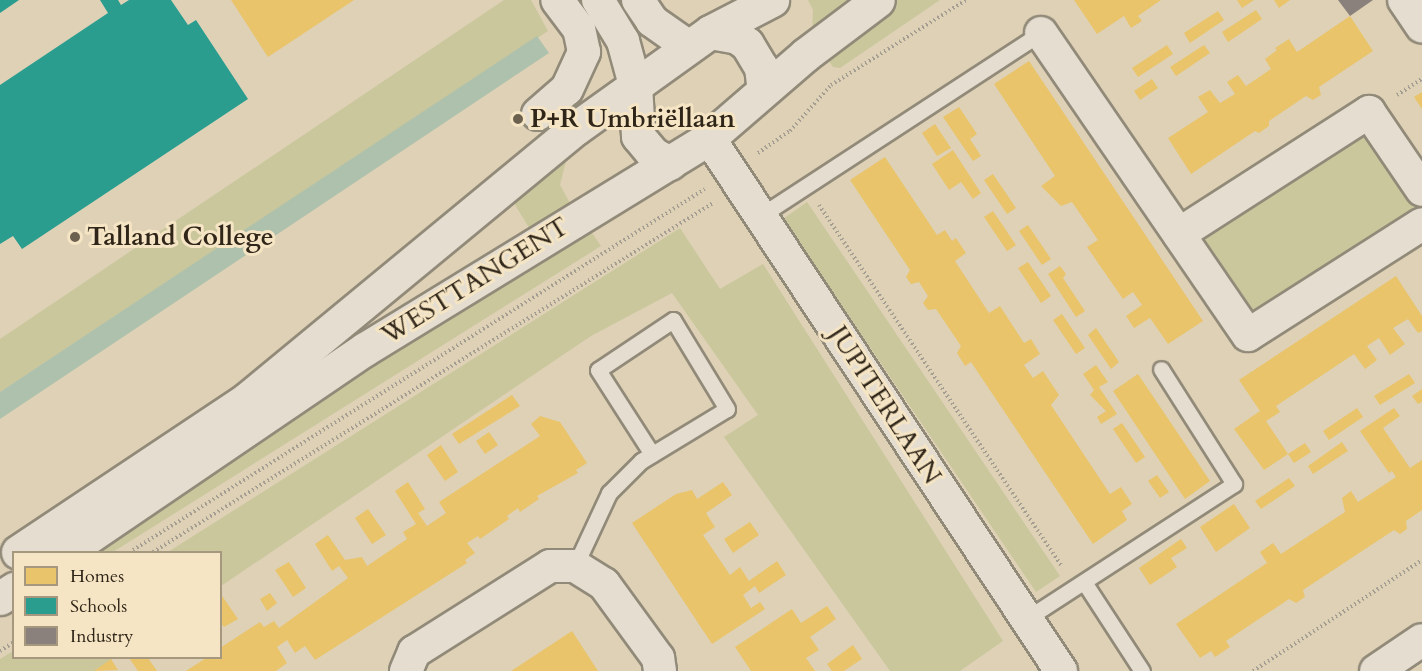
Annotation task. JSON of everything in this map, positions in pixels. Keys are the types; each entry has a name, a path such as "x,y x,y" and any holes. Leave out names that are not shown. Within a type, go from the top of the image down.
{"main road":[{"name":"WESTTANGENT","path":"19,551 247,399 560,140 635,85 700,40 772,0"},
{"name":"WESTTANGENT","path":"67,551 365,349 709,138 764,90 878,0"},
{"path":"700,40 737,37 747,44 761,67 764,90"},
{"path":"635,85 638,136 653,154 670,163"}],"street":[{"path":"538,114 567,89 584,52 579,29 557,0"},
{"path":"598,0 623,41 635,85"},
{"path":"638,0 652,21 700,40"},
{"path":"1404,0 1422,27"},
{"path":"1041,33 1248,335 1422,224"},
{"path":"1179,234 1369,112 1422,190"},
{"name":"JUPITERLAAN","path":"709,138 1060,671"},
{"path":"405,671 414,652 550,566 574,566 604,584 658,658 660,671"},
{"path":"1376,671 1422,640"}],"lane":[{"path":"760,216 1041,33"},
{"path":"574,566 609,493 652,454 727,409 673,320 598,370 652,454"},
{"path":"1026,619 1234,484 1161,369"},
{"path":"1080,585 1142,671"}],"path":[{"path":"764,150 790,131 831,85 966,0"},
{"path":"806,186 1080,585"},
{"path":"155,551 700,208 742,190"},
{"name":"WESTTANGENT","path":"132,551 698,194"},
{"path":"1253,671 1422,560"}],"shaded area":[{"path":"504,0 531,0 548,31 0,392 0,339"},
{"path":"808,0 855,0 812,34 813,10"},
{"path":"885,0 940,0 840,68 833,67 823,52"},
{"path":"537,36 549,53 0,419 0,392"},
{"path":"1369,112 1422,190 1422,224 1248,335 1179,234"},
{"path":"561,143 567,157 560,185 570,203 531,231 506,190"},
{"path":"807,202 1060,576 1036,592 783,219"},
{"path":"586,224 601,246 115,551 87,551 393,344"},
{"path":"680,228 720,289 763,264 1003,641 960,671 890,671 724,437 758,415 672,293 591,336 222,585 222,551 170,551"},
{"path":"12,652 12,659 112,659 94,671 0,671 0,659"}],"building: Homes":[{"path":"231,0 354,0 268,57"},
{"path":"1074,0 1161,0 1138,16 1142,21 1131,28 1124,16 1097,34"},
{"path":"1237,0 1254,0 1242,8"},
{"path":"1274,0 1290,0 1279,8"},
{"path":"1256,10 1262,19 1228,42 1222,32"},
{"path":"1218,11 1224,20 1190,43 1184,33"},
{"path":"1350,16 1373,51 1319,87 1321,95 1313,100 1306,96 1269,121 1269,126 1259,133 1255,131 1191,174 1168,138 1208,112 1198,97 1210,90 1220,103 1235,94 1227,82 1238,75 1246,86 1271,69 1265,59 1277,50 1275,48 1289,39 1297,52"},
{"path":"1167,45 1173,54 1138,77 1132,68"},
{"path":"1204,45 1210,53 1176,76 1170,67"},
{"path":"1029,61 1203,321 1168,344 1150,318 1134,328 1126,316 1142,305 1133,292 1123,299 1087,247 1098,240 1072,202 1061,206 1041,186 1055,176 994,84"},
{"path":"1152,79 1158,88 1140,100 1134,91"},
{"path":"1422,92 1422,109 1414,97"},
{"path":"959,107 977,134 970,139 981,156 973,161 943,117"},
{"path":"935,124 951,148 937,156 922,133"},
{"path":"953,150 981,193 973,199 961,182 949,190 932,164"},
{"path":"885,157 937,235 945,230 952,241 956,238 966,253 955,261 989,313 1000,306 1024,343 1031,339 1040,354 1024,365 1033,378 1043,371 1059,395 1051,405 1110,494 1121,487 1132,504 1122,511 1127,520 1093,544 971,362 965,366 957,353 961,346 936,309 928,310 923,303 928,296 919,282 911,284 906,277 910,270 850,180"},
{"path":"993,174 1016,208 1007,214 984,180"},
{"path":"993,211 1016,245 1007,251 984,217"},
{"path":"1028,225 1051,259 1042,265 1019,231"},
{"path":"1028,262 1051,296 1041,303 1018,268"},
{"path":"1060,266 1066,274 1063,278 1085,311 1076,317 1048,274"},
{"path":"1396,276 1422,316 1422,331 1418,333 1408,319 1393,328 1405,344 1390,355 1379,338 1367,346 1377,360 1365,369 1354,354 1276,406 1280,412 1266,421 1288,454 1264,470 1234,429 1260,411 1239,380"},
{"path":"1062,314 1085,348 1076,354 1053,320"},
{"path":"1096,328 1119,362 1111,369 1088,335"},
{"path":"1096,365 1108,382 1099,387 1117,414 1101,424 1097,417 1106,411 1090,395 1094,390 1083,374"},
{"path":"1138,374 1210,481 1185,499 1113,391"},
{"path":"1409,374 1415,383 1380,405 1374,396"},
{"path":"1422,389 1422,402 1418,404 1412,396"},
{"path":"512,395 520,406 459,444 452,434"},
{"path":"1357,408 1363,417 1329,440 1323,431"},
{"path":"1394,408 1400,416 1383,428 1410,468 1422,460 1422,510 1406,521 1407,529 1400,534 1394,530 1303,590 1305,597 1296,603 1289,599 1226,641 1230,647 1215,657 1211,651 1200,658 1176,624 1267,563 1260,552 1273,543 1281,554 1345,512 1342,498 1351,491 1358,502 1396,477 1392,471 1389,473 1360,431"},
{"path":"540,416 560,422 587,463 576,470 578,473 537,496 539,499 520,512 518,508 507,516 509,519 480,539 478,536 467,543 475,553 465,560 467,563 315,660 305,646 295,653 287,640 277,647 287,663 276,671 186,671 204,659 222,659 222,647 260,622 264,627 274,621 279,628 348,578 339,566 332,571 315,544 328,535 345,560 362,557 367,566 407,539 403,532 416,524 395,491 408,482 425,509 418,513 427,526 446,513 439,502 540,436 531,424"},
{"path":"1122,423 1145,457 1136,463 1113,429"},
{"path":"489,432 498,445 485,454 476,441"},
{"path":"1342,442 1348,451 1313,474 1308,466"},
{"path":"1305,443 1311,452 1294,463 1288,454"},
{"path":"441,445 458,472 445,481 427,455"},
{"path":"1157,475 1169,492 1160,498 1148,481"},
{"path":"1289,478 1295,486 1261,509 1255,501"},
{"path":"723,482 732,495 706,513 715,527 703,535 730,575 740,567 749,581 777,561 786,575 759,593 755,586 743,595 751,608 760,602 765,609 712,644 632,523 676,494 692,490 697,499"},
{"path":"1234,504 1250,528 1216,552 1200,527"},
{"path":"368,509 386,535 372,544 355,518"},
{"path":"750,522 759,535 733,553 724,539"},
{"path":"1181,539 1187,548 1171,558 1177,567 1150,585 1139,568"},
{"path":"289,562 306,588 293,597 275,570"},
{"path":"270,593 277,603 267,611 260,599"},
{"path":"222,596 238,619 224,627 222,624"},
{"path":"827,606 836,619 810,637 819,650 806,658 815,671 751,671 735,647 792,609 801,623"},
{"path":"572,631 598,671 511,671 531,658"},
{"path":"853,645 862,659 844,671 832,671 827,664"},
{"path":"111,659 118,670 94,671"},
{"path":"130,659 149,659 157,671 138,671"}],"building: Schools":[{"path":"0,0 19,0 0,13"},
{"path":"100,0 118,0 121,5 129,0 171,0 188,25 196,20 248,99 22,249 13,236 0,244 0,85 108,13"}],"building: Industry":[{"path":"1338,0 1373,0 1350,16"}],"place":[{"name":"P+R Umbriëllaan","path":"518,119"},
{"name":"Talland College","path":"75,237"}]}
